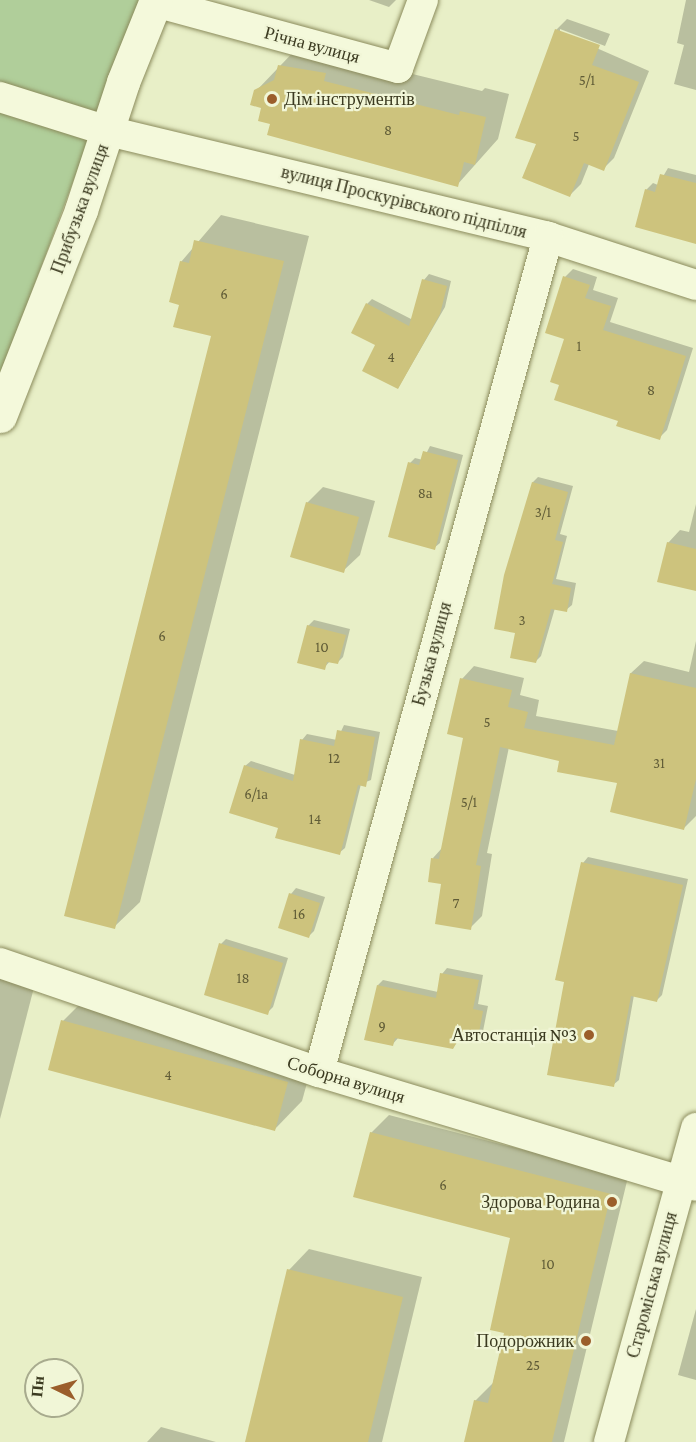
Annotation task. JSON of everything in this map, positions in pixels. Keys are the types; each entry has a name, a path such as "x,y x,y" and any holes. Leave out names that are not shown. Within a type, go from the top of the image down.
{"street":[{"name":"Річна вулиця","path":"156,1 398,68 423,0"},
{"name":"Прибузька вулиця","path":"0,416 81,210 156,1"},
{"name":"вулиця Проскурівського підпілля","path":"0,97 108,131 548,237 696,285"},
{"name":"Бузька вулиця","path":"319,1072 548,237"},
{"name":"Соборна вулиця","path":"0,963 319,1072 689,1184"},
{"name":"Староміська вулиця","path":"609,1442 689,1184 696,1128"}],"green space":[{"path":"0,0 140,0 98,115 0,83"},
{"path":"0,110 89,139 0,377"}],"building":[{"path":"555,29 600,45 592,65 639,82 604,171 584,163 570,197 522,178 536,144 515,138"},
{"path":"278,65 326,73 324,81 459,115 460,111 486,117 475,165 464,162 458,187 267,135 270,124 258,121 261,108 250,105 254,90 274,80"},
{"path":"660,174 696,183 696,244 635,227 645,189 655,192"},
{"path":"194,240 284,261 115,929 64,916 211,336 173,327 179,305 169,302 180,261 189,263"},
{"path":"563,276 590,285 585,298 611,306 603,330 686,356 660,440 616,426 618,421 554,400 559,385 550,382 564,339 545,333"},
{"path":"422,279 447,286 440,314 398,389 362,371 375,345 351,333 366,303 409,326"},
{"path":"423,451 458,460 435,550 388,537 408,462 419,465"},
{"path":"532,482 568,492 555,540 563,542 552,584 571,588 567,612 551,609 536,663 510,658 515,633 494,629 504,575"},
{"path":"306,502 359,517 344,573 290,557"},
{"path":"667,542 696,549 696,591 657,582"},
{"path":"307,625 346,635 338,664 327,662 325,670 297,663"},
{"path":"630,673 696,688 696,779 684,830 610,812 617,783 557,772 559,761 500,747 476,865 481,866 471,930 435,924 441,884 428,882 431,858 439,859 463,738 447,734 460,678 512,690 508,707 528,712 524,728 614,745"},
{"path":"337,730 375,737 366,787 358,785 340,855 275,838 278,828 229,813 244,765 293,781 300,739 334,746"},
{"path":"581,862 683,885 657,1002 631,996 614,1087 547,1075 564,982 555,980"},
{"path":"289,893 320,903 309,938 278,928"},
{"path":"219,943 283,963 268,1015 204,995"},
{"path":"440,973 479,980 473,1009 483,1011 478,1038 461,1035 453,1049 395,1038 393,1046 364,1040 377,985 436,998"},
{"path":"61,1020 288,1082 275,1131 48,1070"},
{"path":"370,1132 611,1194 552,1442 464,1442 474,1400 488,1403 504,1333 490,1330 510,1238 353,1197"},
{"path":"287,1269 403,1297 368,1442 245,1442"}],"place":[{"name":"Дім інструментів","path":"272,99"},
{"name":"Автостанція №3","path":"589,1035"},
{"name":"Здорова Родина","path":"612,1202"},
{"name":"Подорожник","path":"586,1341"}]}
